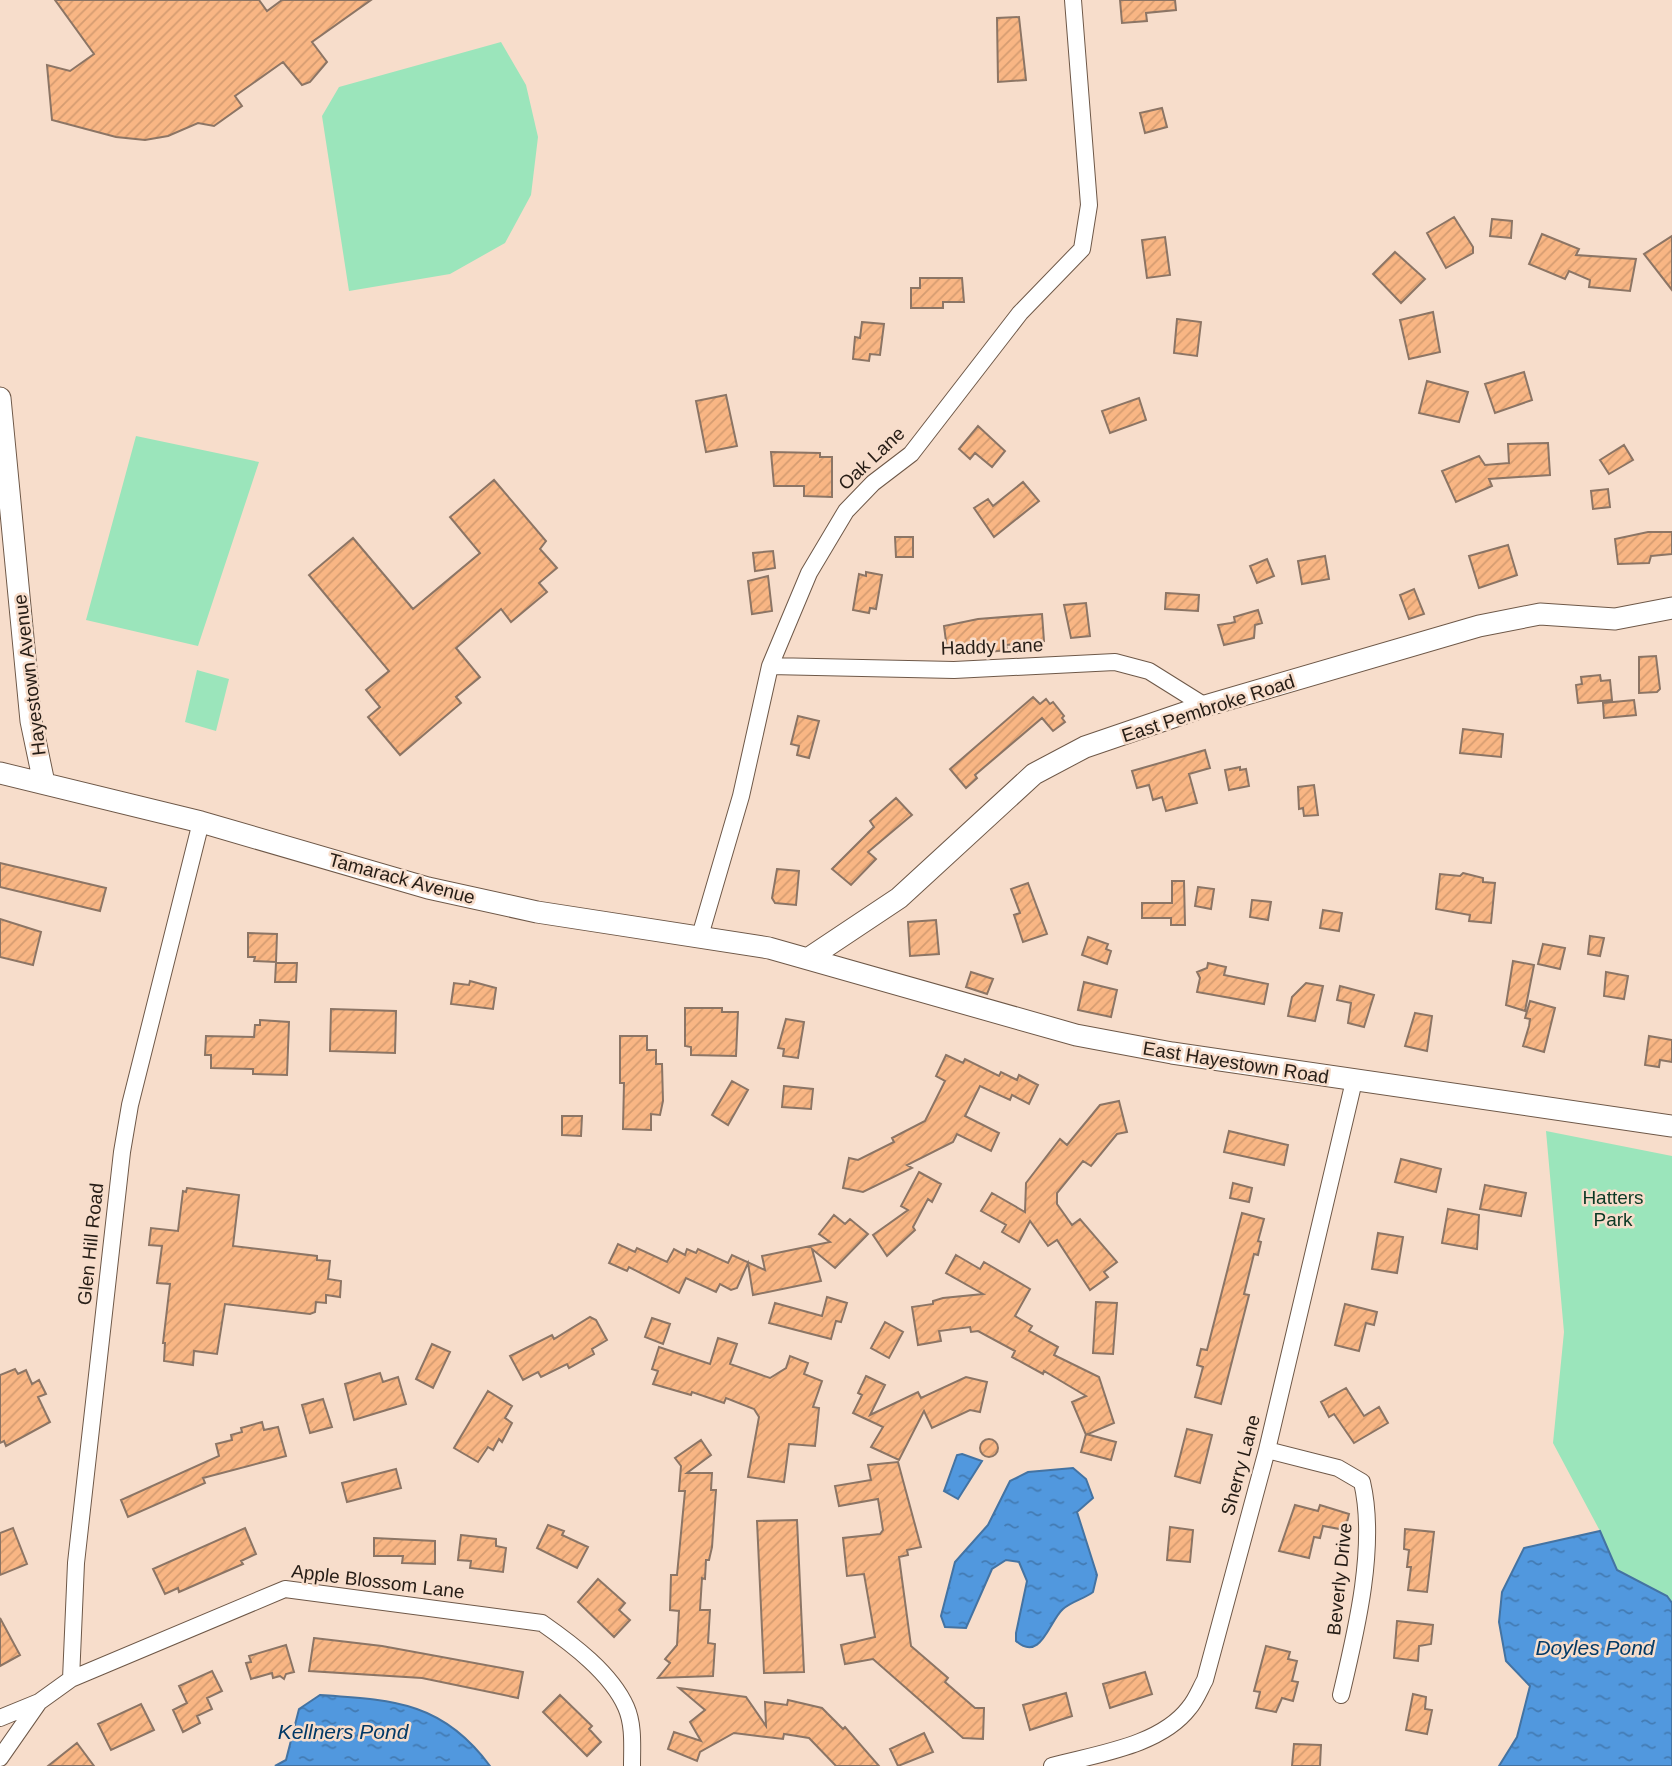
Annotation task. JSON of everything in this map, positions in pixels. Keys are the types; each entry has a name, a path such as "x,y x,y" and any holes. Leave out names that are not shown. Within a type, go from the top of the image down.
{"street":[{"name":"Oak Lane","path":"700,936 741,796 770,666 809,573 846,511 873,483 911,454 1020,313 1082,249 1089,205 1073,0"},
{"name":"Hayestown Avenue","path":"0,398 32,721 44,783"},
{"name":"East Pembroke Road","path":"809,958 899,898 1034,774 1085,747 1205,706 1479,626 1540,614 1615,620 1672,608"},
{"name":"Haddy Lane","path":"770,666 954,670 1115,662 1149,671 1205,706"},
{"name":"Tamarack Avenue","path":"0,773 201,822 428,888 537,912 700,936 809,958"},
{"name":"Glen Hill Road","path":"71,1679 76,1563 122,1152 130,1105 201,822"},
{"name":"East Hayestown Road","path":"809,958 1076,1035 1354,1081 1672,1126"},
{"name":"Sherry Lane","path":"1052,1766 1132,1744 1172,1725 1190,1708 1205,1679 1267,1450 1354,1081"},
{"name":"Beverly Drive","path":"1267,1450 1338,1468 1362,1482 1367,1502 1367,1542 1353,1644 1341,1695"},
{"name":"Apple Blossom Lane","path":"0,1758 39,1702 71,1679 285,1589 542,1623 573,1646 616,1690 626,1707 632,1726 632,1766"},
{"path":"0,1718 39,1702"}],"green space":[{"path":"501,42 526,85 538,137 531,195 505,243 450,274 349,291 322,116 339,87"},
{"path":"136,436 259,462 198,646 86,620"},
{"path":"197,670 229,679 216,731 185,722"},
{"name":"Hatters Park","path":"1546,1131 1672,1156 1672,1603 1667,1596 1617,1570 1600,1531 1553,1443 1564,1332"}],"water":[{"path":"962,1454 982,1461 958,1499 944,1491 957,1455"},
{"path":"1073,1468 1086,1479 1093,1498 1077,1512 1097,1575 1093,1592 1063,1609 1038,1644 1025,1646 1016,1641 1016,1633 1027,1581 1019,1562 1006,1560 992,1569 966,1628 945,1627 941,1616 955,1562 988,1525 1010,1481 1028,1472"},
{"name":"Doyles Pond","path":"1600,1531 1617,1570 1667,1596 1672,1603 1672,1766 1499,1766 1517,1737 1530,1686 1506,1661 1499,1622 1502,1592 1524,1548"},
{"name":"Kellners Pond","path":"320,1695 371,1699 415,1708 454,1729 490,1766 275,1766 286,1760 299,1709"}],"building":[{"path":"55,0 259,0 267,11 282,0 371,0 312,42 327,62 310,82 302,85 283,62 235,96 242,106 214,126 198,123 168,136 145,140 116,137 52,120 47,65 70,71 94,54"},
{"path":"1120,0 1175,0 1176,10 1146,13 1147,21 1122,23"},
{"path":"1019,17 1026,80 998,82 997,18"},
{"path":"1162,108 1167,127 1145,133 1140,113"},
{"path":"1454,217 1473,247 1473,253 1446,268 1427,233"},
{"path":"1492,219 1512,221 1511,238 1490,236"},
{"path":"1542,234 1579,249 1576,255 1636,259 1630,291 1589,287 1590,280 1569,271 1565,279 1529,264"},
{"path":"1672,236 1672,290 1644,254"},
{"path":"1165,237 1170,275 1147,278 1142,240"},
{"path":"1395,252 1425,279 1401,303 1373,274"},
{"path":"920,278 962,278 964,302 943,302 943,308 911,308 911,288 920,288"},
{"path":"1433,312 1440,352 1409,359 1400,320"},
{"path":"1177,319 1201,322 1197,356 1174,353"},
{"path":"862,322 884,324 880,355 870,354 869,361 853,359 855,337 860,338"},
{"path":"1524,372 1532,400 1495,413 1485,384"},
{"path":"1427,381 1468,392 1459,422 1419,413"},
{"path":"726,395 737,446 706,452 696,401"},
{"path":"1139,398 1146,420 1110,433 1102,411"},
{"path":"978,426 1005,451 992,467 975,453 970,459 959,449"},
{"path":"1548,443 1550,475 1489,479 1492,486 1456,502 1442,471 1479,456 1485,465 1509,463 1508,444"},
{"path":"1624,445 1633,460 1609,474 1600,460"},
{"path":"771,452 820,453 820,457 832,457 832,497 804,496 804,486 774,486"},
{"path":"494,480 546,541 540,549 557,568 539,583 547,592 511,622 501,609 456,648 480,677 456,697 461,703 400,755 368,717 380,707 366,690 389,671 309,575 353,538 413,609 480,553 450,517"},
{"path":"1023,482 1039,501 994,537 974,508 988,499 993,506"},
{"path":"1608,489 1610,507 1593,509 1591,491"},
{"path":"1648,532 1672,532 1672,554 1651,556 1649,563 1618,564 1615,539"},
{"path":"895,537 913,537 913,557 896,557"},
{"path":"1508,545 1517,575 1479,588 1469,556"},
{"path":"773,551 775,568 755,571 753,553"},
{"path":"1325,556 1329,579 1302,584 1298,561"},
{"path":"1267,559 1274,576 1257,583 1250,566"},
{"path":"866,572 882,575 876,609 870,608 869,613 853,610 859,574 866,576"},
{"path":"768,576 772,611 752,614 748,581"},
{"path":"1414,589 1424,614 1409,619 1400,595"},
{"path":"1166,593 1199,595 1198,611 1165,609"},
{"path":"1086,603 1090,636 1071,638 1064,605"},
{"path":"1258,610 1262,623 1255,625 1254,638 1224,645 1218,625 1235,622 1234,617"},
{"path":"1042,614 1044,641 1006,645 1007,650 968,654 966,646 947,649 944,626 978,619"},
{"path":"1656,656 1660,689 1657,692 1639,693 1639,657"},
{"path":"1600,675 1601,681 1610,680 1612,700 1578,703 1576,685 1582,684 1581,677"},
{"path":"1033,697 1040,704 1046,699 1050,704 1053,702 1064,716 1062,718 1065,722 1053,731 1042,718 975,775 977,778 966,788 950,769"},
{"path":"1634,700 1636,715 1604,718 1603,703"},
{"path":"798,716 819,721 809,758 797,755 799,746 791,744"},
{"path":"1463,729 1503,734 1501,757 1460,753"},
{"path":"1205,750 1210,768 1189,774 1197,803 1166,811 1162,797 1153,800 1149,785 1137,788 1132,771"},
{"path":"1240,767 1240,770 1246,769 1249,786 1229,790 1225,770"},
{"path":"1314,785 1318,815 1304,816 1303,808 1299,809 1298,787"},
{"path":"896,798 912,815 868,852 876,859 851,885 832,869 874,827 870,821"},
{"path":"0,863 106,888 100,911 0,887"},
{"path":"777,869 799,871 796,905 775,903 772,898"},
{"path":"1463,873 1483,878 1483,882 1495,883 1491,923 1469,921 1470,915 1436,909 1440,874 1460,876"},
{"path":"1172,881 1184,881 1185,925 1171,925 1171,918 1142,918 1142,903 1172,903"},
{"path":"1028,883 1047,934 1023,942 1014,915 1020,913 1011,889"},
{"path":"1198,887 1214,889 1211,909 1195,906"},
{"path":"1252,900 1271,902 1268,920 1250,917"},
{"path":"1323,910 1342,913 1339,931 1320,928"},
{"path":"0,919 41,932 33,965 0,957"},
{"path":"936,920 939,954 910,956 908,922"},
{"path":"248,933 277,934 276,962 254,961 255,957 248,957"},
{"path":"1590,936 1604,938 1600,956 1588,954"},
{"path":"1088,937 1108,944 1106,949 1111,951 1107,964 1082,955"},
{"path":"1543,944 1565,948 1560,969 1538,964"},
{"path":"1513,961 1534,965 1525,1011 1506,1005"},
{"path":"276,963 297,963 296,982 275,982"},
{"path":"1208,963 1226,967 1224,975 1268,984 1264,1004 1197,992 1200,978 1197,972 1207,968"},
{"path":"971,972 993,979 987,994 966,987"},
{"path":"1606,972 1628,976 1624,999 1604,996"},
{"path":"470,981 496,988 493,1009 451,1004 454,983 469,985"},
{"path":"1084,982 1117,990 1111,1017 1078,1010"},
{"path":"1306,983 1323,986 1315,1021 1288,1016 1292,997"},
{"path":"1340,986 1374,995 1364,1027 1348,1023 1351,1003 1337,1000"},
{"path":"1530,1001 1555,1008 1544,1052 1523,1046 1529,1026 1530,1019 1525,1018"},
{"path":"685,1008 722,1008 722,1012 738,1012 736,1056 691,1055 691,1047 685,1046"},
{"path":"331,1009 396,1011 395,1053 330,1051"},
{"path":"1415,1013 1432,1016 1427,1051 1405,1046"},
{"path":"786,1019 804,1022 798,1058 783,1056 784,1049 778,1048"},
{"path":"260,1020 289,1022 287,1075 253,1074 253,1069 211,1068 211,1055 205,1055 206,1036 254,1037 255,1025 260,1025"},
{"path":"620,1036 647,1036 647,1050 656,1050 656,1064 662,1064 663,1101 660,1115 651,1114 651,1130 623,1129 624,1083 620,1083"},
{"path":"1649,1036 1672,1040 1672,1062 1660,1060 1659,1067 1645,1065"},
{"path":"946,1055 963,1063 965,1059 999,1076 1001,1072 1017,1080 1019,1075 1038,1085 1029,1104 1012,1095 1010,1100 980,1086 965,1116 999,1133 991,1151 957,1134 953,1142 907,1165 912,1168 863,1192 843,1188 849,1158 858,1160 894,1142 892,1138 925,1121 945,1081 936,1076"},
{"path":"732,1081 748,1090 728,1125 712,1115"},
{"path":"784,1086 813,1089 811,1109 782,1107"},
{"path":"1119,1101 1127,1132 1117,1134 1091,1166 1083,1161 1057,1193 1057,1204 1072,1225 1080,1219 1117,1262 1104,1272 1108,1277 1090,1290 1057,1240 1048,1246 1030,1221 1019,1242 1002,1232 1006,1225 981,1211 992,1193 1025,1212 1026,1183 1060,1139 1067,1145 1100,1105"},
{"path":"562,1116 582,1116 581,1136 562,1135"},
{"path":"1229,1131 1288,1145 1284,1165 1224,1152"},
{"path":"1401,1159 1441,1169 1436,1192 1395,1182"},
{"path":"919,1172 941,1184 932,1202 928,1199 913,1227 915,1230 887,1256 873,1235 908,1210 901,1206"},
{"path":"1233,1183 1252,1188 1249,1202 1230,1198"},
{"path":"1485,1185 1526,1193 1521,1216 1480,1209"},
{"path":"187,1188 239,1195 233,1246 317,1256 317,1260 330,1261 328,1279 341,1281 340,1297 326,1295 326,1303 316,1302 315,1312 310,1314 225,1304 217,1354 194,1351 193,1365 164,1361 163,1343 170,1284 157,1283 162,1246 149,1245 151,1228 178,1231 183,1191 186,1192"},
{"path":"1448,1209 1479,1215 1477,1249 1442,1243"},
{"path":"1242,1213 1264,1219 1258,1241 1261,1242 1258,1255 1254,1254 1244,1294 1249,1295 1221,1404 1195,1397 1203,1367 1197,1365 1201,1349 1207,1350"},
{"path":"834,1215 845,1224 850,1219 868,1234 835,1268 812,1249 821,1281 753,1295 748,1263 737,1288 731,1290 720,1284 716,1292 686,1278 679,1293 629,1267 627,1271 609,1263 618,1244 635,1252 637,1248 667,1262 674,1249 685,1255 687,1249 696,1253 698,1249 728,1263 732,1255 765,1270 762,1256 830,1242 819,1234"},
{"path":"1378,1233 1403,1237 1397,1273 1372,1269"},
{"path":"956,1255 980,1269 984,1262 1030,1289 1015,1316 1032,1326 1029,1331 1058,1347 1054,1355 1099,1377 1114,1423 1086,1435 1072,1402 1086,1396 1044,1371 1043,1374 1012,1357 1015,1351 978,1331 971,1332 970,1327 939,1331 941,1341 918,1345 912,1307 933,1304 933,1301 943,1298 983,1294 946,1273"},
{"path":"827,1297 847,1303 841,1322 836,1321 831,1339 769,1323 775,1303 822,1316"},
{"path":"1096,1302 1117,1303 1113,1354 1093,1353"},
{"path":"1345,1304 1377,1312 1374,1325 1366,1323 1359,1351 1335,1345"},
{"path":"590,1317 596,1320 607,1340 592,1349 594,1354 569,1368 567,1364 541,1377 538,1372 523,1380 510,1356 552,1335 554,1339"},
{"path":"652,1318 670,1324 663,1344 645,1337"},
{"path":"885,1322 903,1332 889,1358 871,1348"},
{"path":"718,1338 737,1344 730,1364 770,1378 786,1368 790,1356 808,1363 804,1374 822,1381 813,1407 819,1408 815,1446 789,1444 784,1482 748,1477 759,1417 754,1409 726,1398 724,1403 692,1392 691,1395 653,1384 658,1371 652,1369 659,1347 710,1364"},
{"path":"432,1344 450,1352 433,1388 416,1379"},
{"path":"15,1369 18,1374 26,1370 32,1384 39,1380 46,1394 38,1397 50,1422 6,1446 4,1441 0,1443 0,1375"},
{"path":"380,1373 383,1382 398,1377 406,1404 354,1420 345,1384"},
{"path":"866,1376 885,1385 870,1415 918,1392 921,1398 966,1377 987,1382 980,1412 970,1410 932,1428 924,1411 899,1460 871,1447 883,1427 853,1413 862,1395 858,1393"},
{"path":"1346,1388 1364,1416 1379,1407 1388,1423 1354,1443 1334,1414 1329,1417 1321,1402"},
{"path":"488,1391 512,1406 505,1418 512,1423 502,1442 499,1439 493,1450 488,1447 478,1462 454,1448"},
{"path":"323,1399 332,1427 310,1433 302,1405"},
{"path":"262,1422 264,1430 278,1427 286,1456 203,1478 205,1483 128,1517 121,1500 219,1456 216,1444 232,1440 231,1435 242,1432 241,1428"},
{"path":"1187,1429 1212,1435 1200,1483 1175,1476"},
{"path":"1086,1434 1116,1442 1111,1460 1081,1452"},
{"path":"989,1439 995,1442 998,1448 995,1454 989,1457 983,1454 980,1448 983,1442"},
{"path":"701,1440 711,1455 687,1473 712,1473 711,1490 716,1490 712,1547 709,1560 706,1560 705,1579 702,1578 700,1610 710,1610 708,1643 715,1644 713,1676 658,1678 670,1663 665,1659 677,1645 679,1611 670,1610 671,1575 677,1575 685,1491 679,1491 681,1466 675,1458"},
{"path":"898,1462 921,1547 907,1550 908,1555 899,1557 911,1646 948,1678 945,1682 975,1708 984,1708 983,1739 963,1738 873,1659 845,1664 841,1645 875,1637 864,1574 847,1576 843,1538 880,1534 883,1530 878,1499 839,1506 835,1486 871,1480 868,1465"},
{"path":"396,1469 401,1488 347,1502 342,1483"},
{"path":"1295,1505 1318,1511 1320,1505 1349,1514 1345,1530 1323,1526 1320,1538 1314,1537 1309,1558 1279,1551"},
{"path":"797,1520 804,1672 764,1673 757,1521"},
{"path":"548,1525 564,1531 562,1535 588,1547 577,1568 537,1548"},
{"path":"1170,1527 1193,1530 1190,1562 1167,1560"},
{"path":"13,1528 27,1564 0,1575 0,1533"},
{"path":"245,1528 256,1554 241,1561 243,1564 179,1592 178,1588 165,1594 153,1569"},
{"path":"1405,1529 1434,1532 1427,1592 1408,1590 1411,1567 1407,1567 1409,1550 1404,1549"},
{"path":"461,1535 496,1539 496,1546 506,1548 503,1572 470,1568 471,1561 458,1560"},
{"path":"374,1538 435,1541 435,1564 402,1563 403,1556 374,1556"},
{"path":"598,1579 625,1603 619,1610 630,1620 614,1637 578,1602"},
{"path":"0,1618 20,1655 0,1666"},
{"path":"1397,1621 1433,1625 1431,1644 1419,1646 1418,1661 1394,1658"},
{"path":"314,1638 382,1646 523,1672 518,1698 422,1678 309,1671"},
{"path":"286,1645 294,1672 286,1674 284,1679 280,1676 273,1678 272,1673 251,1679 246,1663 251,1662 249,1656"},
{"path":"1266,1646 1290,1652 1288,1659 1297,1661 1292,1681 1298,1682 1293,1701 1282,1698 1276,1712 1256,1708 1260,1692 1254,1691"},
{"path":"212,1671 222,1691 207,1698 212,1709 197,1716 200,1723 183,1732 173,1710 187,1703 179,1686"},
{"path":"1145,1672 1152,1694 1110,1708 1103,1684"},
{"path":"679,1688 746,1697 766,1726 765,1702 787,1705 788,1700 822,1708 843,1729 845,1727 879,1766 836,1766 809,1738 784,1734 783,1739 734,1733 700,1752 697,1761 668,1749 674,1732 701,1741 690,1722 705,1710"},
{"path":"1066,1693 1072,1716 1030,1730 1023,1705"},
{"path":"1413,1694 1426,1697 1425,1709 1432,1710 1427,1734 1406,1730"},
{"path":"560,1695 592,1726 589,1729 601,1742 587,1756 543,1712"},
{"path":"141,1704 154,1730 111,1750 98,1724"},
{"path":"924,1733 933,1752 898,1766 890,1749"},
{"path":"77,1743 94,1766 48,1766"},
{"path":"1294,1744 1321,1745 1320,1766 1292,1766"}]}
